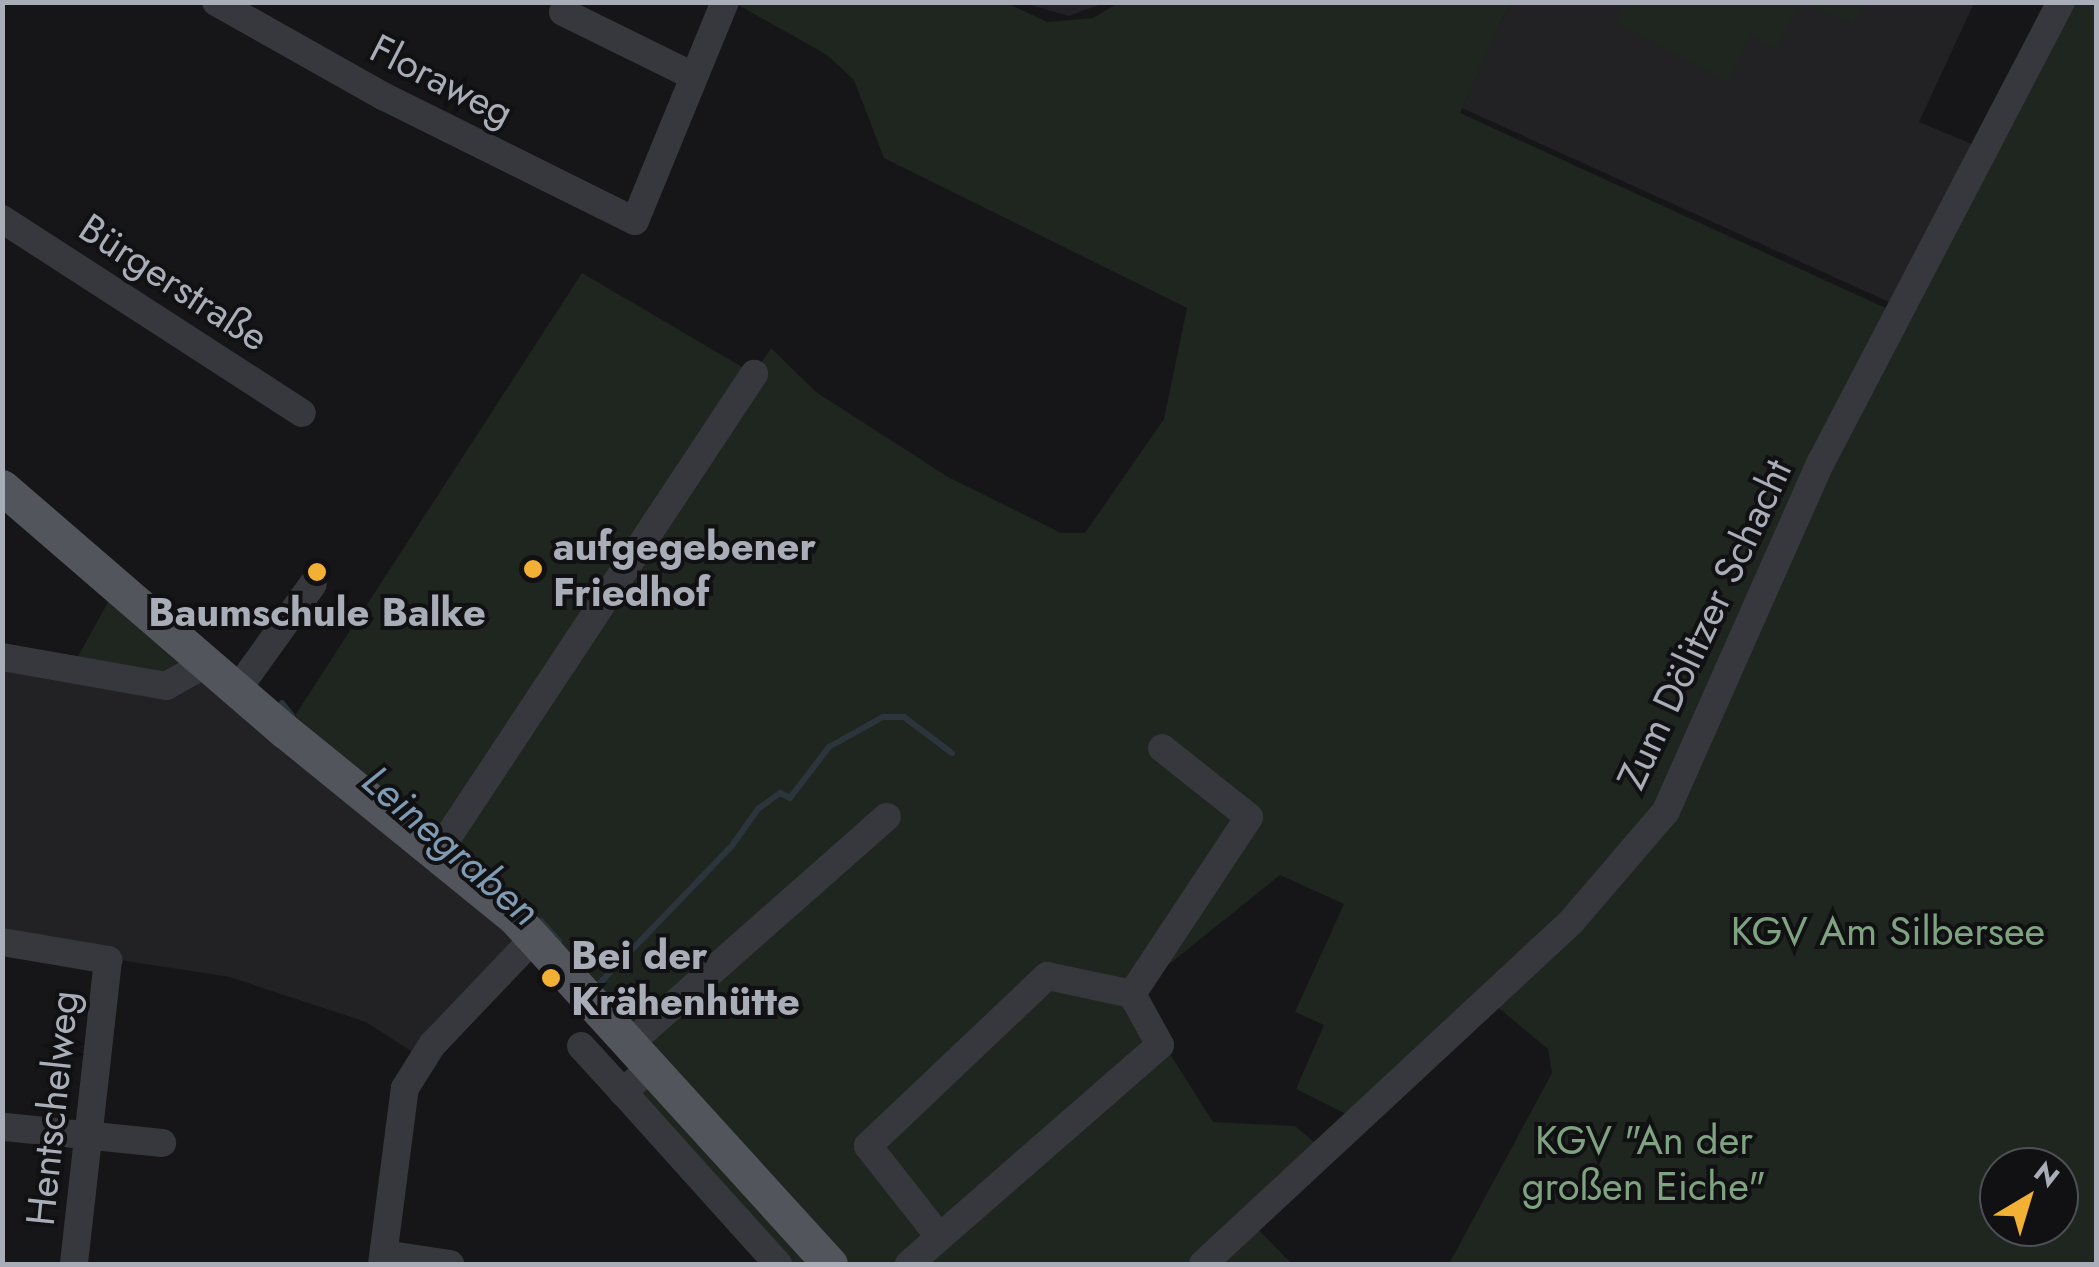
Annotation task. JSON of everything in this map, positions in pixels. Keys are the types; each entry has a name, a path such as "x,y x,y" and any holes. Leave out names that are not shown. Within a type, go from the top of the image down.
{"main road":[{"path":"2,487 238,690 443,846 535,937 636,1055 830,1264"}],"street":[{"name":"Floraweg","path":"216,2 383,96 636,221 693,76"},
{"path":"563,12 693,76 725,2"},
{"name":"Zum Dölitzer Schacht","path":"1203,1264 1570,922 1666,811 1822,462 2061,2"},
{"name":"Bürgerstraße","path":"2,219 302,412"},
{"path":"443,846 754,374"},
{"path":"238,690 313,584"},
{"path":"2,658 166,686 207,663"},
{"path":"1132,994 1249,817 1162,748"},
{"path":"636,1055 887,818"},
{"path":"450,1264 383,1259 405,1088 432,1045 535,937"},
{"name":"Hentschelweg","path":"2,942 108,960 74,1264"},
{"path":"910,1264 938,1235 1160,1045 1132,994 1047,976 868,1146 938,1235"},
{"path":"581,1046 636,1055 738,1220 778,1264"},
{"path":"5,1127 162,1143"},
{"path":"738,1220 764,1194"}],"shaded area":[{"path":"1024,3 1104,3 1069,16"},
{"path":"1510,3 1974,3 1919,122 1979,147 1900,307 1462,108"},
{"path":"2,657 207,663 535,937 422,1058 366,1022 230,977 3,942"}],"green space":[{"path":"1120,2 1510,3 1460,113 1903,316 2061,3 2096,3 2096,1264 1449,1264 1552,1073 1548,1049 1488,999 1358,1120 1296,1089 1324,1025 1295,1012 1344,904 1280,875 1132,994 1213,1122 1295,1126 1325,1151 1250,1221 1292,1264 778,1264 623,1092 648,1069 535,937 285,731 582,273 754,374 771,348 816,392 948,477 1061,533 1085,533 1164,419 1187,308 884,158 854,80 827,55 735,3 1007,3 1047,22 1093,18"},
{"path":"1625,2 1799,3 1776,49 1750,36 1728,81 1616,24"},
{"path":"1864,2 1853,25 1804,3"},
{"path":"118,584 207,663 166,686 71,669"}],"waterway":[{"name":"Leinegraben","path":"282,703 292,716"},
{"path":"598,985 731,847 758,809 780,793 790,798 829,747 883,717 904,717 952,753"},
{"name":"Leinegraben","path":"541,921 559,941"}],"place":[{"name":"aufgegebener Friedhof","path":"533,569"},
{"name":"Baumschule Balke","path":"317,572"},
{"name":"Bei der Krähenhütte","path":"551,978"}],"park label":[{"name":"KGV Am Silbersee","path":"1888,931"},
{"name":"KGV \"An der großen Eiche\"","path":"1644,1163"}]}
